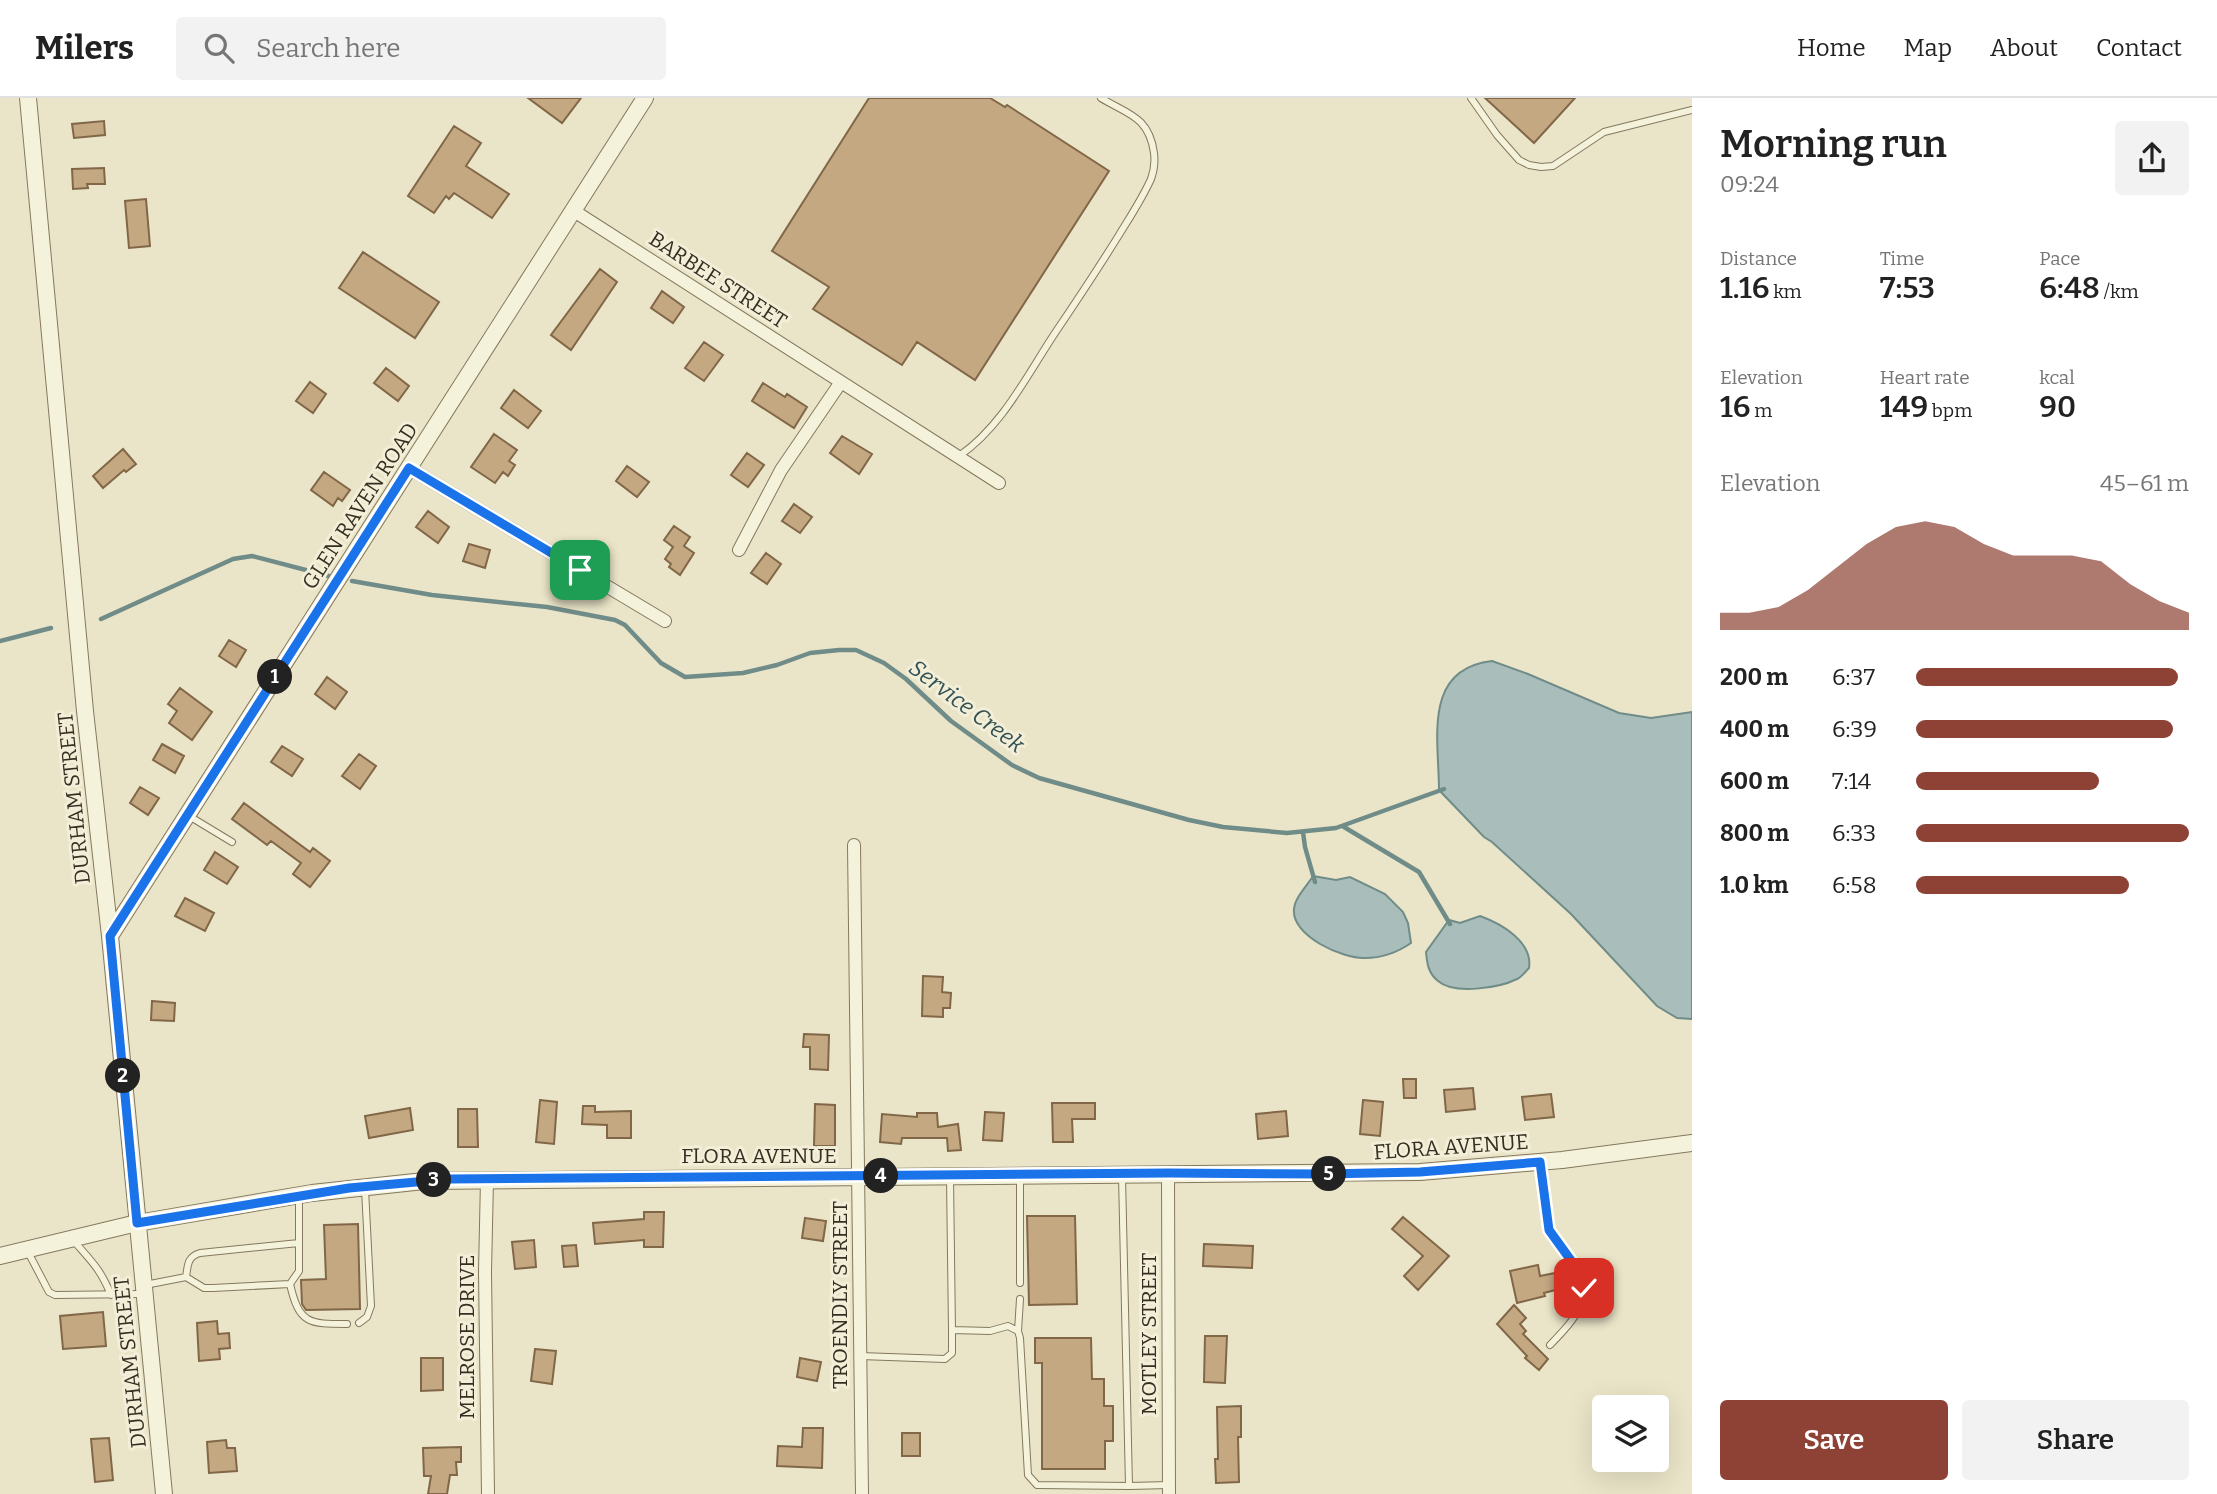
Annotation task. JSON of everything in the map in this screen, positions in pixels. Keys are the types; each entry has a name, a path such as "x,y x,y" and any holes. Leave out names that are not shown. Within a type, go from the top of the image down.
{"street":[{"name":"DURHAM STREET","path":"28,98 85,711 110,936 164,1494"},
{"name":"GLEN RAVEN ROAD","path":"110,936 645,98"},
{"name":"BARBEE STREET","path":"574,211 999,483"},
{"path":"739,550 781,470 841,382"},
{"path":"409,468 665,621"},
{"name":"TROENDLY STREET","path":"854,845 862,1494"},
{"name":"FLORA AVENUE","path":"0,1256 137,1223 299,1196 450,1179 1420,1172 1540,1162 1692,1143"},
{"name":"MOTLEY STREET","path":"1168,1173 1169,1490"},
{"name":"MELROSE DRIVE","path":"487,1179 485,1272 488,1494"}],"lane":[{"path":"958,457 974,446 1014,397 1091,280 1151,178 1154,155 1148,133 1139,120 1127,110 1101,98"},
{"path":"1471,98 1519,160 1541,167 1553,166 1604,132 1692,110"},
{"path":"187,815 232,842"},
{"path":"1540,1162 1549,1230 1575,1266 1584,1288 1581,1307 1570,1325 1550,1345"},
{"path":"1122,1174 1129,1486"},
{"path":"859,1356 945,1359 952,1353 950,1175"},
{"path":"1020,1175 1020,1283"},
{"path":"359,1323 367,1317 371,1306 365,1187"},
{"path":"290,1284 299,1271 299,1196"},
{"path":"72,1239 103,1274 111,1295"},
{"path":"186,1277 192,1256 299,1243"},
{"path":"27,1250 49,1292 55,1296 111,1295 144,1290 186,1277 204,1288 290,1284"},
{"path":"290,1284 298,1312 308,1320 319,1324 347,1324"},
{"path":"1020,1299 1018,1331 1028,1475 1037,1485 1129,1486 1169,1490"},
{"path":"952,1330 990,1331 1008,1326 1018,1331"}],"shaded area":[{"path":"1492,661 1619,713 1651,718 1692,712 1692,1019 1677,1018 1657,1006 1571,914 1484,837 1439,790 1437,729 1444,692 1454,678 1470,667"},
{"path":"1313,876 1336,880 1350,877 1385,894 1403,912 1411,943 1389,954 1365,958 1344,955 1309,937 1295,919 1294,909 1299,896"},
{"path":"1480,916 1506,929 1521,942 1529,959 1529,968 1519,978 1477,989 1455,988 1438,981 1432,975 1426,952 1449,920 1460,923"}],"building":[{"path":"528,98 581,98 562,123"},
{"path":"869,98 990,98 1005,107 1007,105 1109,171 975,380 917,342 902,365 813,309 829,287 772,251"},
{"path":"1485,98 1575,98 1534,143"},
{"path":"104,121 105,135 74,138 72,124"},
{"path":"454,126 481,143 466,166 509,194 492,218 454,193 449,199 446,196 434,213 408,196"},
{"path":"104,168 105,184 87,184 88,188 73,189 72,169"},
{"path":"146,199 150,246 129,248 125,201"},
{"path":"363,252 439,302 415,338 339,288"},
{"path":"600,269 617,282 571,350 551,335"},
{"path":"662,291 684,307 673,323 651,308"},
{"path":"704,342 723,355 704,381 685,368"},
{"path":"386,368 409,386 398,401 374,383"},
{"path":"310,382 326,394 313,413 296,401"},
{"path":"763,383 807,407 794,428 752,401"},
{"path":"514,390 541,411 528,428 501,408"},
{"path":"494,434 517,450 509,461 515,465 508,476 503,472 495,483 471,467"},
{"path":"842,436 872,454 859,474 830,453"},
{"path":"123,449 136,464 126,472 124,470 103,488 93,476"},
{"path":"747,453 764,465 748,487 731,475"},
{"path":"627,466 649,482 637,497 616,481"},
{"path":"324,472 350,490 342,501 338,498 333,506 311,490"},
{"path":"794,504 812,517 800,533 782,521"},
{"path":"428,511 449,527 438,543 416,527"},
{"path":"674,526 690,537 684,546 694,553 680,575 669,567 671,564 665,559 673,547 664,540"},
{"path":"469,544 490,550 485,568 463,561"},
{"path":"766,553 781,564 767,584 751,573"},
{"path":"229,640 246,650 236,667 219,656"},
{"path":"327,677 347,692 335,709 315,694"},
{"path":"180,688 212,712 192,740 169,723 177,711 168,704"},
{"path":"162,744 184,756 175,773 153,760"},
{"path":"282,746 303,759 292,776 271,762"},
{"path":"359,754 376,766 360,789 342,776"},
{"path":"140,787 159,798 148,815 130,803"},
{"path":"244,803 310,852 313,848 330,861 310,887 293,874 301,863 271,841 267,845 232,819"},
{"path":"215,852 238,867 227,884 204,870"},
{"path":"185,898 214,913 205,931 175,916"},
{"path":"923,976 943,977 942,992 951,993 950,1008 943,1008 943,1017 922,1016"},
{"path":"152,1001 175,1003 174,1021 151,1020"},
{"path":"804,1034 829,1035 828,1070 810,1069 810,1047 803,1047"},
{"path":"1403,1079 1416,1079 1416,1098 1404,1098"},
{"path":"1473,1088 1475,1109 1446,1112 1444,1090"},
{"path":"1551,1094 1554,1117 1525,1120 1522,1097"},
{"path":"540,1100 557,1102 554,1144 536,1142"},
{"path":"1363,1100 1383,1102 1380,1136 1360,1134"},
{"path":"1052,1103 1095,1103 1095,1119 1072,1119 1073,1142 1053,1142"},
{"path":"815,1104 835,1105 835,1146 814,1146"},
{"path":"583,1106 595,1106 595,1112 631,1111 631,1138 607,1138 607,1125 582,1124"},
{"path":"410,1108 413,1130 369,1138 365,1116"},
{"path":"458,1109 477,1109 478,1147 458,1147"},
{"path":"1286,1111 1288,1136 1258,1139 1256,1114"},
{"path":"985,1112 1004,1113 1002,1141 983,1140"},
{"path":"917,1113 937,1113 938,1127 958,1124 961,1150 948,1151 947,1138 902,1138 901,1144 880,1142 882,1114 917,1117"},
{"path":"644,1212 664,1212 663,1247 644,1247 644,1240 595,1244 593,1223 644,1219"},
{"path":"1027,1216 1075,1216 1077,1304 1029,1305"},
{"path":"1403,1217 1449,1256 1418,1290 1404,1276 1423,1256 1392,1229"},
{"path":"805,1218 826,1221 823,1241 802,1238"},
{"path":"358,1224 360,1309 306,1310 302,1304 301,1280 326,1279 324,1225"},
{"path":"534,1240 536,1267 515,1269 512,1242"},
{"path":"1204,1244 1253,1246 1252,1268 1203,1266"},
{"path":"576,1245 578,1266 564,1267 562,1246"},
{"path":"1538,1265 1540,1276 1560,1272 1563,1288 1517,1303 1510,1271"},
{"path":"1514,1305 1526,1318 1520,1324 1526,1331 1523,1334 1548,1359 1539,1370 1525,1358 1527,1356 1497,1324"},
{"path":"103,1312 106,1346 63,1349 60,1316"},
{"path":"217,1321 218,1334 229,1333 230,1348 219,1349 220,1359 199,1361 197,1323"},
{"path":"1205,1336 1227,1336 1225,1383 1204,1382"},
{"path":"1035,1338 1091,1338 1092,1379 1104,1379 1104,1406 1113,1406 1113,1441 1105,1441 1105,1469 1042,1469 1042,1363 1035,1363"},
{"path":"535,1349 556,1351 552,1384 531,1381"},
{"path":"421,1358 443,1358 443,1390 421,1391"},
{"path":"800,1358 821,1362 817,1381 797,1377"},
{"path":"1241,1406 1241,1437 1238,1437 1239,1482 1216,1483 1217,1407"},
{"path":"803,1428 823,1428 822,1468 777,1466 778,1446 802,1447"},
{"path":"902,1433 920,1433 920,1456 902,1456"},
{"path":"109,1438 113,1480 95,1482 91,1439"},
{"path":"226,1440 227,1448 235,1448 237,1471 209,1473 207,1442"},
{"path":"461,1447 461,1462 456,1462 457,1475 450,1475 447,1494 428,1494 431,1476 424,1476 423,1448"}],"waterway":[{"name":"Service Creek","path":"101,619 233,559 252,556 329,576"},
{"name":"Service Creek","path":"352,581 432,595 547,607 615,620 625,625 661,663 685,677 743,673 810,653 856,650 884,663 906,679 951,721 1012,765 1039,778 1223,827 1287,833 1336,828 1444,789"},
{"name":"Service Creek","path":"0,641 51,628"},
{"path":"1344,827 1419,872 1450,924"},
{"path":"1303,832 1315,882"}],"route":[{"path":"580,570 409,468 110,936 137,1223 349,1188 450,1179 1325,1174 1420,1172 1540,1162 1549,1230 1575,1266 1584,1288"}]}
